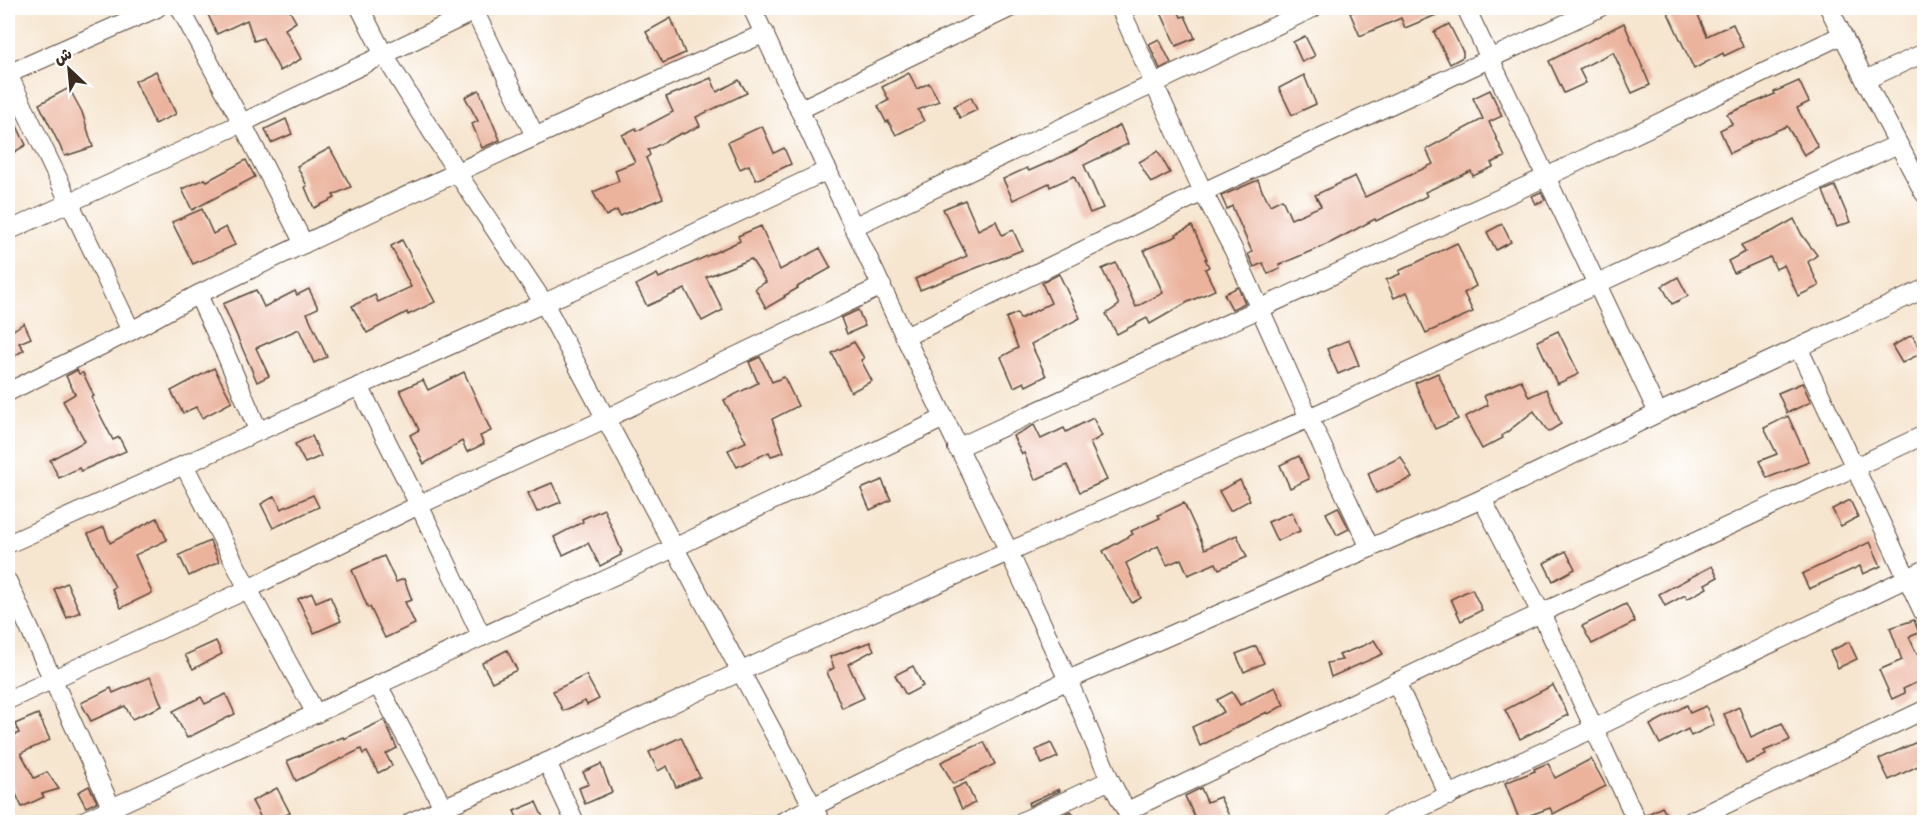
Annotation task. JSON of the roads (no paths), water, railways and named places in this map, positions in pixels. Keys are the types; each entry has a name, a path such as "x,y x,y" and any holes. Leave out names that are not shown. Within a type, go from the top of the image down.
{"street":[{"path":"131,331 8,74 157,8"},
{"path":"180,8 304,244"},
{"path":"360,8 384,55 458,174 544,303 818,815"},
{"path":"752,8 957,448 1009,552 1068,680 1110,780 1130,817 1396,682 1924,435"},
{"path":"799,110 1010,8"},
{"path":"1120,8 1203,192 1233,249 1370,548"},
{"path":"853,227 1313,8"},
{"path":"1466,8 1658,413"},
{"path":"905,337 1203,192 1599,8"},
{"path":"1829,8 1924,193"},
{"path":"8,231 242,123 476,9 535,136"},
{"path":"8,392 304,244 458,174 535,136 765,33"},
{"path":"957,448 1546,177 1842,35"},
{"path":"1864,80 1924,53"},
{"path":"411,822 448,815 547,762 740,672 1309,418 1898,144"},
{"path":"8,544 544,303 828,170"},
{"path":"8,700 248,589 882,286"},
{"path":"782,822 818,815 1068,680 1482,499 1658,413 1924,289"},
{"path":"198,295 258,430"},
{"path":"1798,347 1924,614"},
{"path":"359,386 482,637"},
{"path":"81,822 115,815 316,714 674,548 944,418"},
{"path":"184,465 316,714"},
{"path":"1482,499 1541,613 1637,822"},
{"path":"1390,822 1595,728 1924,570"},
{"path":"8,582 115,815"},
{"path":"1396,682 1449,796"},
{"path":"378,685 448,815"},
{"path":"1689,822 1924,710"},
{"path":"547,762 575,822"},
{"path":"1021,822 1110,780"}]}
